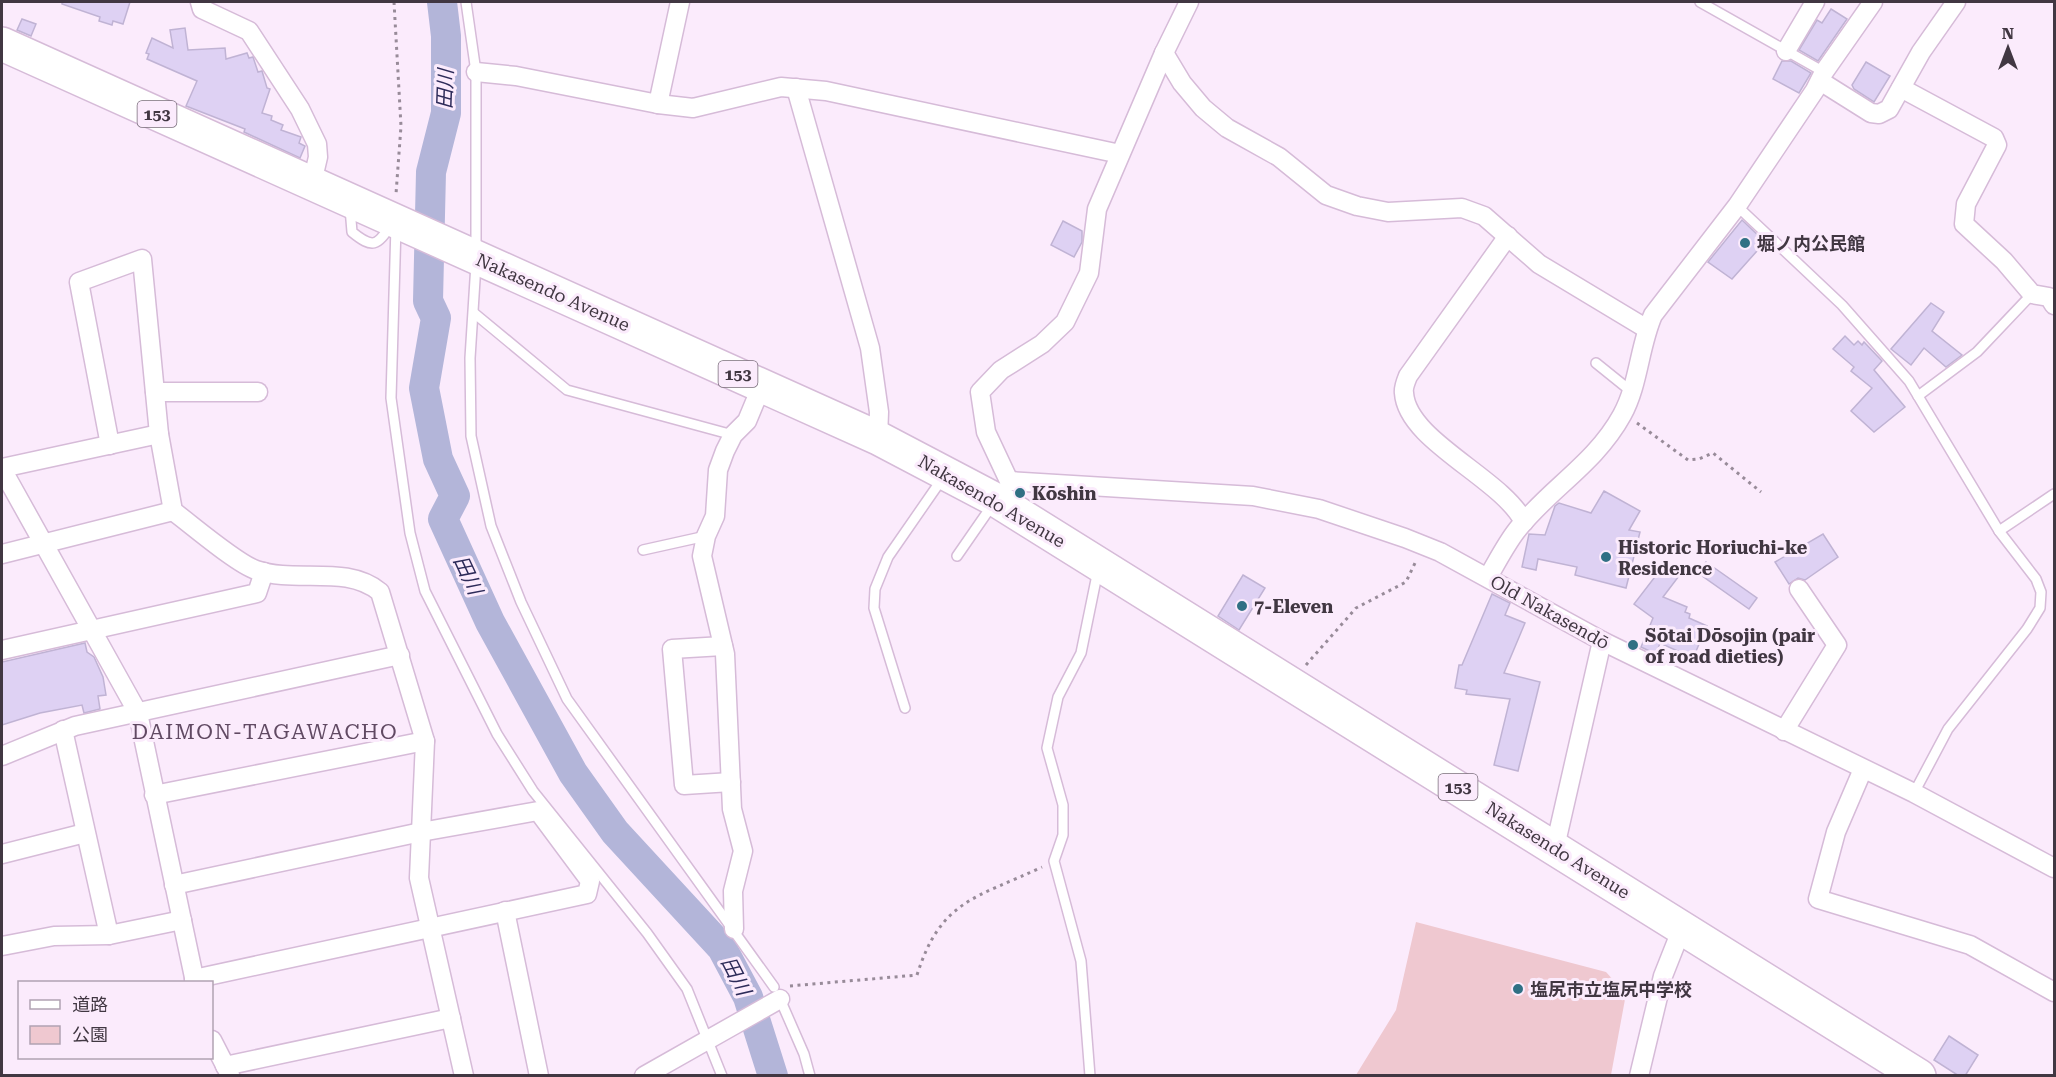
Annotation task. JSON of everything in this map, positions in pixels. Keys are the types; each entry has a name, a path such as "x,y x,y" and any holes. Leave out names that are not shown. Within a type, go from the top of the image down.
{"highway":[{"name":"Nakasendo Avenue","path":"2,44 762,385 946,472 1002,490 1099,565 1919,1076"}],"street":[{"path":"200,2 202,9 249,31 300,109 317,144 318,157 312,183"},
{"path":"658,104 680,2"},
{"path":"1002,490 986,432 980,393 1001,370 1042,344 1065,322 1089,273 1097,209 1164,53 1189,2"},
{"path":"1786,51 1815,2"},
{"path":"1488,577 1524,522 1587,464 1623,414 1632,393 1647,329 1653,315 1737,206 1822,76 1874,2"},
{"path":"1822,76 1871,113 1879,114 1888,109 1956,2"},
{"path":"1164,53 1182,83 1203,108 1227,128 1279,157 1326,195 1357,206 1388,212 1462,208 1484,216 1539,264 1647,329"},
{"path":"476,72 516,76 658,104 693,108 781,87 826,91 1120,154"},
{"path":"796,88 870,348 879,412 878,438"},
{"path":"1901,88 1994,138 1997,145 1966,204 1962,218 1964,224 2004,261 2032,294 2049,297 2055,305"},
{"path":"1508,236 1408,376 1403,391 1413,415 1428,434 1486,480 1518,510 1524,522"},
{"path":"110,445 80,282 142,259 159,434 173,512 254,569 277,575 352,578 369,582 380,592 425,741 419,878 464,1076"},
{"path":"734,929 733,891 743,851 732,809 723,646 702,556 706,536 715,516 718,470 733,435 747,421 762,385"},
{"path":"155,392 258,392"},
{"path":"159,434 2,468 138,713 194,981 587,894 590,880 538,811 421,832 174,885"},
{"name":"Old Nakasendō","path":"1002,490 1202,492 1292,502 1423,545 1488,577 1602,641 1914,793 2055,868"},
{"path":"2,554 173,512"},
{"path":"2,650 257,593 264,572"},
{"path":"1784,731 1837,645 1799,589"},
{"path":"1555,848 1602,641"},
{"path":"723,646 672,649 684,784 731,782"},
{"path":"2,756 63,730 400,655"},
{"path":"63,730 110,935"},
{"path":"154,795 425,741"},
{"path":"1863,769 1836,832 1818,898 1970,945 2055,992"},
{"path":"2,854 85,833"},
{"path":"505,911 539,1076"},
{"path":"2,946 54,936 110,935 182,920"},
{"path":"1639,1076 1663,976 1682,928"},
{"path":"644,1076 776,996"},
{"path":"213,1042 227,1071 451,1017"}],"lane":[{"path":"466,2 476,72 472,256 474,313 470,357 471,436 491,526 521,602 567,699 734,929 776,996 804,1054 810,1076"},
{"path":"1700,2 1786,51 1822,76"},
{"path":"1737,206 1842,305 1909,381 1999,531 2037,579 2041,592 2040,608 2027,629 1948,729 1914,793"},
{"path":"395,221 391,398 410,533 425,591 496,734 533,791 647,933 687,988 722,1076"},
{"path":"1918,396 1977,352 2032,294"},
{"path":"474,313 567,390 733,435"},
{"path":"1596,363 1632,393"},
{"path":"905,708 874,608 875,589 888,557 946,472"},
{"path":"957,556 1002,490"},
{"path":"1999,531 2055,494"},
{"path":"643,550 706,536"},
{"path":"1090,1076 1081,961 1054,861 1063,835 1063,805 1047,748 1058,696 1080,652 1099,565"}],"path":[{"path":"394,2 401,126 395,221"},
{"path":"1623,414 1688,460 1699,459 1713,453 1761,492"},
{"path":"1292,684 1314,653 1356,609 1406,582 1423,545"},
{"path":"776,996 917,975 925,950 943,921 966,901 1054,861"}],"green space":[{"name":"塩尻市立塩尻中学校","path":"1416,922 1606,972 1626,994 1611,1075 1356,1075 1396,1010"}],"building":[{"path":"62,2 130,2 123,24 113,21 112,25 99,21 100,17 62,4"},
{"path":"1831,9 1847,19 1818,61 1799,50 1817,20 1822,23"},
{"path":"22,19 36,24 31,36 17,30"},
{"path":"185,28 188,50 225,48 226,59 247,53 249,58 253,57 258,72 262,71 267,88 270,89 262,113 272,116 271,120 283,125 281,130 301,137 299,143 305,146 300,158 244,132 245,129 186,106 197,81 147,59 149,54 146,53 152,38 173,48 170,30"},
{"path":"1782,61 1791,61 1811,73 1799,93 1773,79"},
{"path":"1866,62 1890,76 1874,102 1854,89 1852,85"},
{"path":"1742,220 1765,242 1732,279 1708,262"},
{"path":"1063,221 1082,231 1082,242 1074,257 1051,245"},
{"path":"1931,303 1944,312 1932,331 1962,355 1946,367 1924,348 1911,365 1891,349"},
{"path":"1845,336 1854,345 1858,341 1862,345 1864,342 1882,361 1874,370 1905,407 1874,432 1851,411 1872,388 1851,371 1854,367 1833,349"},
{"path":"1604,491 1640,511 1629,530 1640,532 1626,588 1575,575 1577,567 1538,559 1536,570 1522,567 1529,534 1545,535 1555,506 1559,503 1591,513"},
{"path":"1823,534 1838,557 1805,580 1798,578 1789,584 1775,562"},
{"path":"1706,562 1757,598 1749,609 1698,573"},
{"path":"1664,565 1679,576 1663,597 1687,607 1685,612 1690,614 1689,618 1707,626 1693,658 1660,643 1656,654 1641,647 1653,618 1634,604"},
{"path":"1243,575 1265,588 1239,630 1218,616"},
{"path":"1492,594 1510,603 1505,615 1525,623 1504,673 1540,682 1518,771 1494,765 1510,699 1466,694 1467,690 1455,688 1459,665 1462,665"},
{"path":"85,643 87,652 94,657 103,677 106,695 98,696 100,709 84,713 82,705 40,713 2,725 2,662"},
{"path":"1949,1036 1978,1055 1965,1076 1959,1076 1934,1060"}],"waterway":[{"name":"田川","path":"442,2 446,36 446,113 431,172 428,301 436,318 424,388 438,459 455,496 443,519 490,622 573,773 615,832 722,948 748,997 773,1076"}],"place":[{"name":"堀ノ内公民館","path":"1745,243"},
{"name":"Kōshin","path":"1020,493"},
{"name":"Historic Horiuchi-ke Residence","path":"1606,557"},
{"name":"7-Eleven","path":"1242,606"},
{"name":"Sōtai Dōsojin (pair of road dieties)","path":"1633,645"},
{"name":"塩尻市立塩尻中学校","path":"1518,989"}],"district":[{"name":"DAIMON-TAGAWACHO","path":"265,732"}]}
